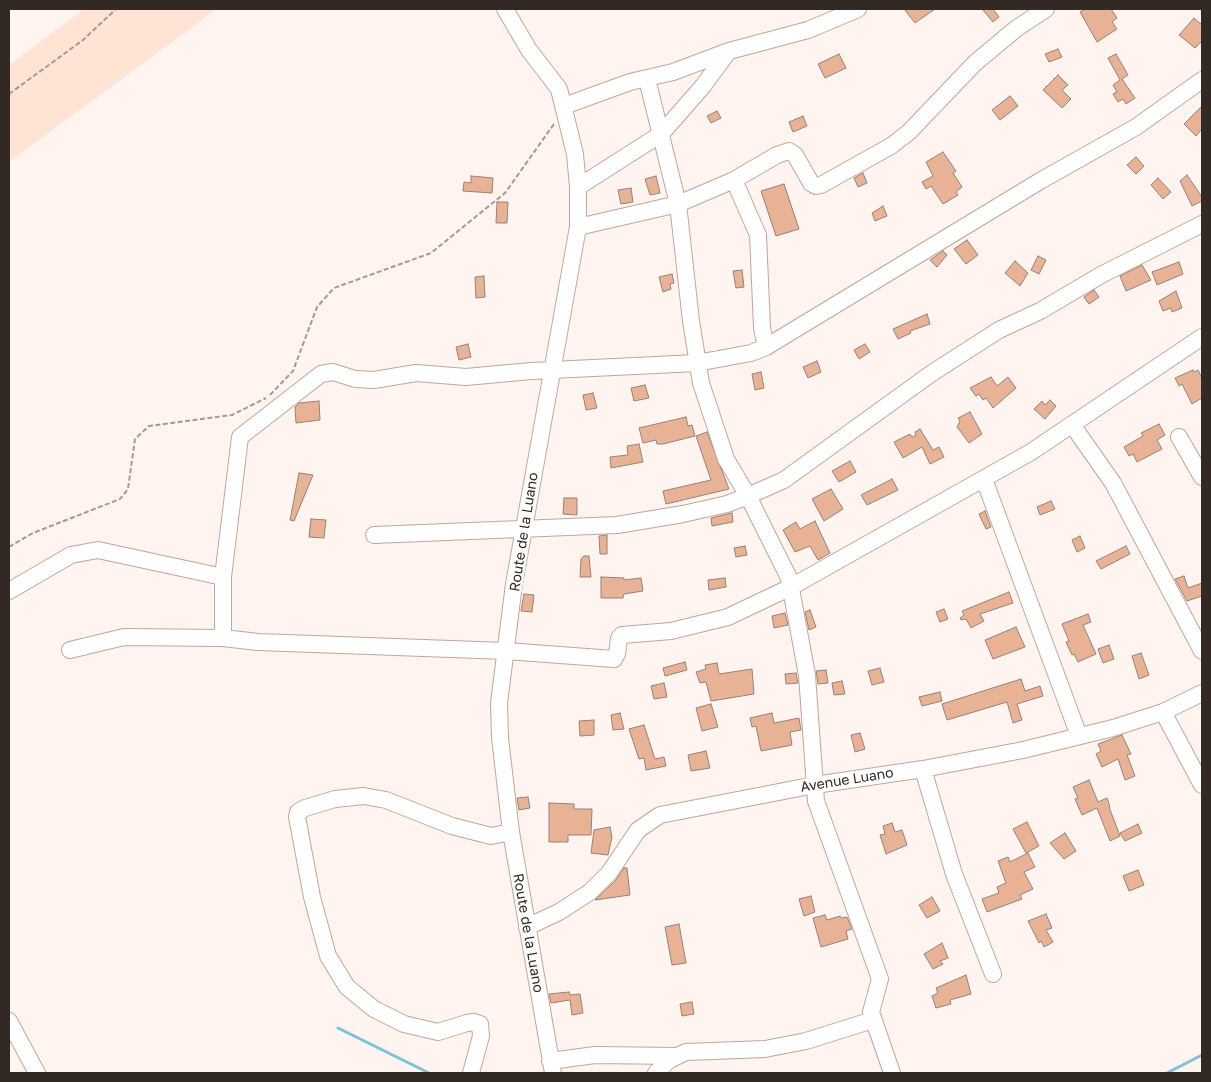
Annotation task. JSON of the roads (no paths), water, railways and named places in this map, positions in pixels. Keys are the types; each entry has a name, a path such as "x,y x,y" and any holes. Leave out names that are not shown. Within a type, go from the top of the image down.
{"street":[{"name":"Route de la Luano","path":"505,9 529,50 559,89 575,154 578,187 578,227 524,528 499,703 499,720 511,832 552,1067"},
{"path":"564,106 630,82 647,79 702,62 729,51 808,30 858,9"},
{"path":"578,227 678,204 734,180 777,155 789,151 793,152 813,185 831,180 891,146 910,132 975,63 1017,28 1046,9"},
{"path":"578,187 661,134 703,86 729,51"},
{"path":"647,79 678,204 697,362 717,437 726,459 748,496 785,568 791,587 807,675 818,809 880,979 872,1005 873,1020 892,1073"},
{"path":"223,638 223,577 240,437 321,374 333,372 355,379 374,380 416,373 466,377 521,371 551,371 697,362 726,359 766,347 1040,181 1136,127 1202,80"},
{"path":"734,180 758,235 762,278 762,328 766,347"},
{"path":"374,535 617,525 727,504 784,480 932,373 999,330 1040,311 1101,275 1202,224"},
{"path":"70,650 124,638 223,638 258,642 506,651 614,659 617,654 619,638 622,635 672,631 728,617 791,587 984,479 1073,426 1202,337"},
{"path":"1073,426 1113,482 1202,651"},
{"path":"1179,437 1202,477"},
{"path":"984,479 1079,736"},
{"path":"9,591 72,555 98,550 223,577"},
{"name":"Avenue Luano","path":"527,927 559,912 590,892 609,873 638,830 660,815 815,785 1024,750 1114,728 1163,712 1202,693"},
{"path":"1163,712 1202,785"},
{"path":"923,768 954,874 993,974"},
{"path":"471,1073 481,1036 480,1024 474,1022 467,1023 438,1032 404,1024 374,1009 347,987 328,956 312,897 297,817 298,812 305,808 335,799 364,796 386,800 452,826 491,836 511,832"},
{"path":"552,1067 595,1055 677,1056 701,1050 766,1049 806,1041 873,1020"},
{"path":"9,1022 37,1073"},
{"path":"656,1073 677,1056"}],"waterway":[{"path":"338,1028 429,1073"},
{"path":"1167,1073 1202,1055"}]}
